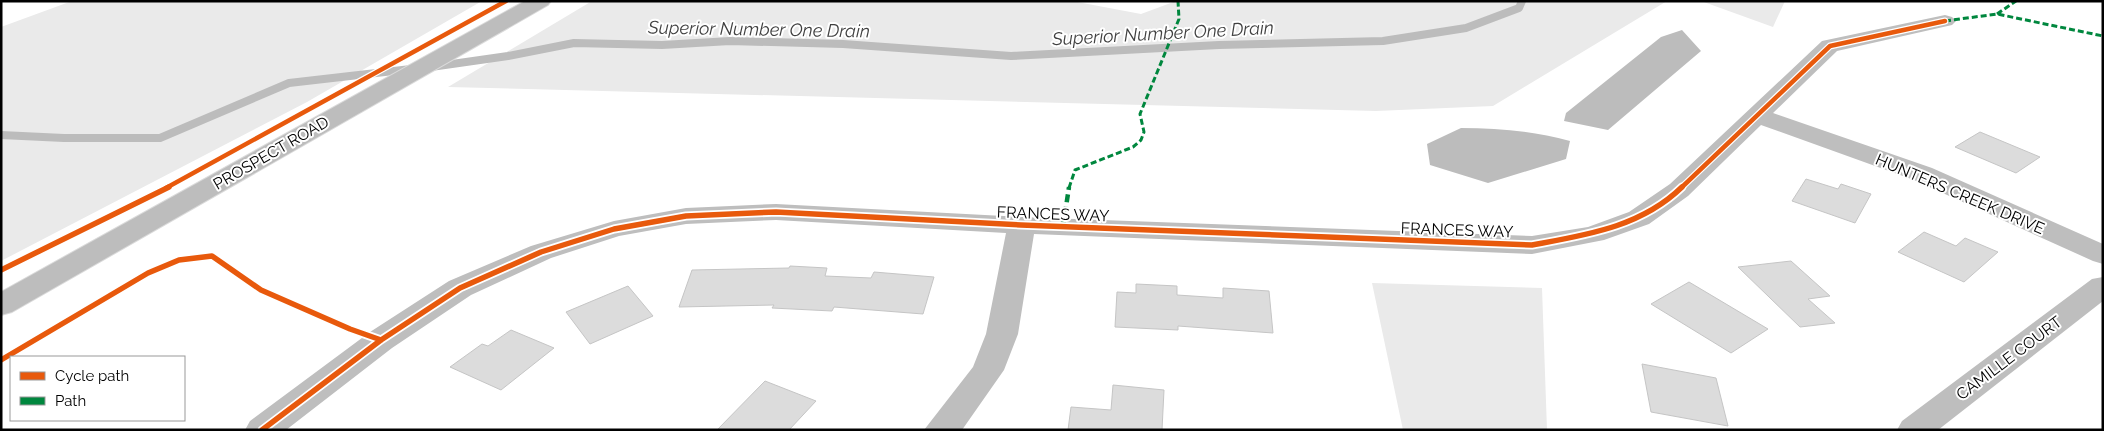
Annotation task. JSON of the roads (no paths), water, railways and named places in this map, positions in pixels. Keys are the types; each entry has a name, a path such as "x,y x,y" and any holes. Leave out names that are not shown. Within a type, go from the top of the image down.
{"main road":[{"name":"PROSPECT ROAD","path":"1,305 542,1"}],"street":[{"name":"FRANCES WAY","path":"262,430 381,340 460,288 541,252 614,229 686,216 776,212 1021,226 1532,245 1594,234 1639,218 1679,190 1830,46 1945,21"},
{"name":"HUNTERS CREEK DRIVE","path":"1758,116 1923,174 2103,256"},
{"path":"941,430 956,415 988,370 1002,334 1021,226"},
{"name":"CAMILLE COURT","path":"1914,430 2103,286"}],"waterway":[{"name":"Superior Number One Drain","path":"431,67 508,56 574,43 662,45 730,41 843,44 1011,56 1219,45 1383,41 1466,28 1519,8 1522,1"},
{"name":"Superior Number One Drain","path":"1,135 64,138 160,138 289,83 411,69"}]}
